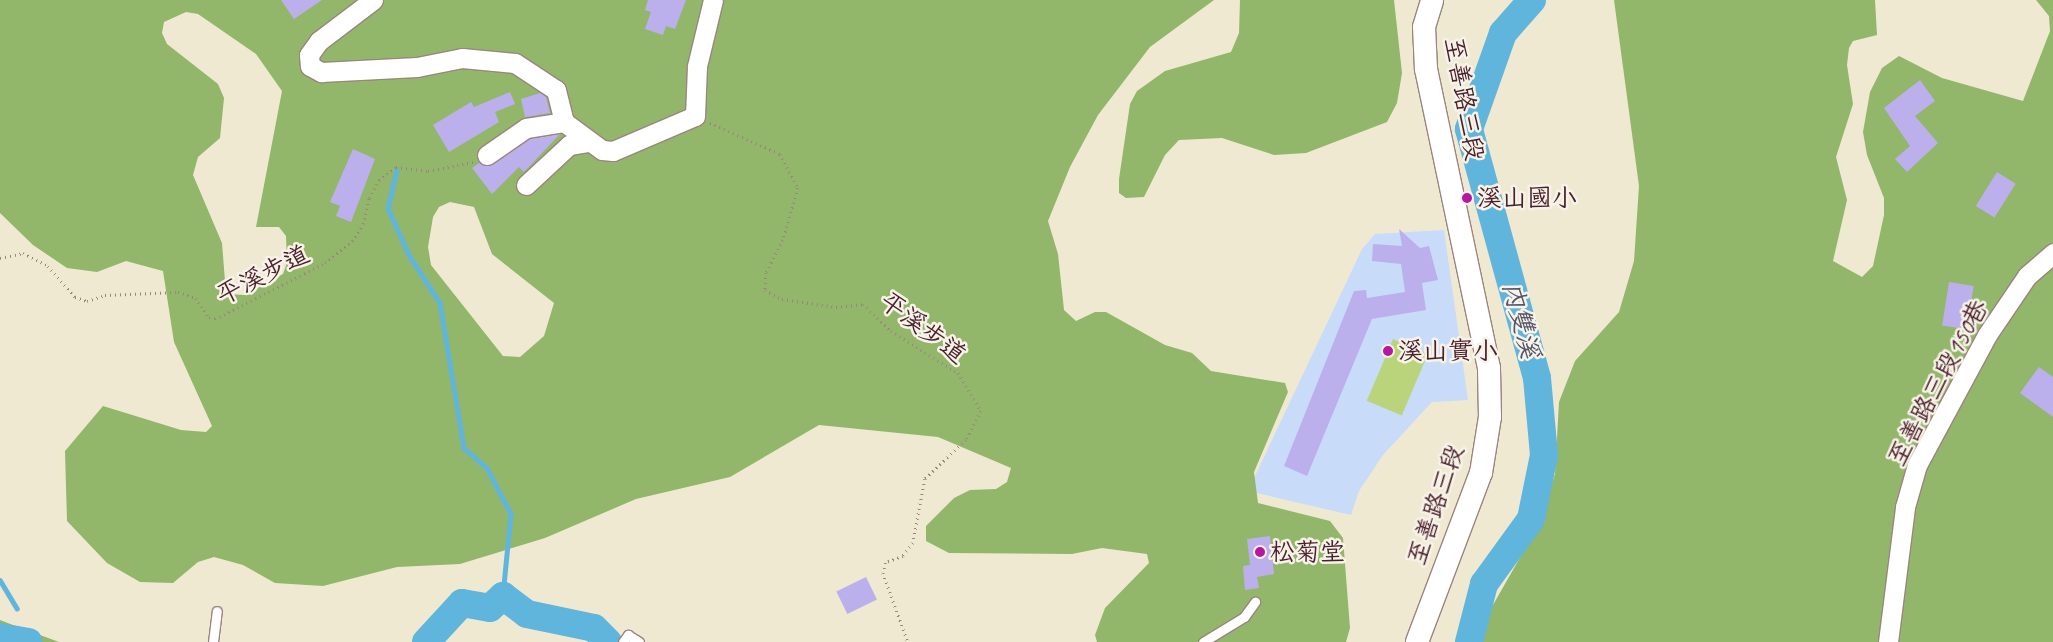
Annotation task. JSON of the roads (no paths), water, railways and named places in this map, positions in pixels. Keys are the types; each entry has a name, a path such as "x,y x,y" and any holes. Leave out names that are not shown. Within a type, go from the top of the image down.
{"street":[{"path":"373,0 319,42 309,55 310,66 321,72 427,66 462,58 515,63 556,90 564,122 589,142 612,150 695,116 697,66 713,0"},
{"name":"至善路三段","path":"1417,642 1481,473 1490,417 1489,368 1426,69 1424,26 1432,0"},
{"path":"487,155 526,128 564,122"},
{"path":"526,185 569,145 589,142"},
{"name":"至善路三段150巷","path":"1888,642 1905,507 1917,465 1987,335 2027,276 2053,253"}],"lane":[{"path":"1203,642 1244,617 1255,602"},
{"path":"213,642 217,611"},
{"path":"625,638 639,642"}],"waterway":[{"name":"內雙溪","path":"1469,642 1484,584 1531,519 1544,455 1537,378 1469,129 1503,33 1532,0"},
{"path":"397,170 388,208 409,255 440,303 464,448 487,468 511,514 503,596"},
{"path":"0,580 17,608"},
{"path":"426,642 462,603 490,608 503,596 527,614 594,628 608,642"},
{"path":"0,637 29,642"}],"place":[{"name":"溪山國小","path":"1467,198"},
{"name":"溪山實小","path":"1388,351"},
{"name":"松菊堂","path":"1260,552"}]}
